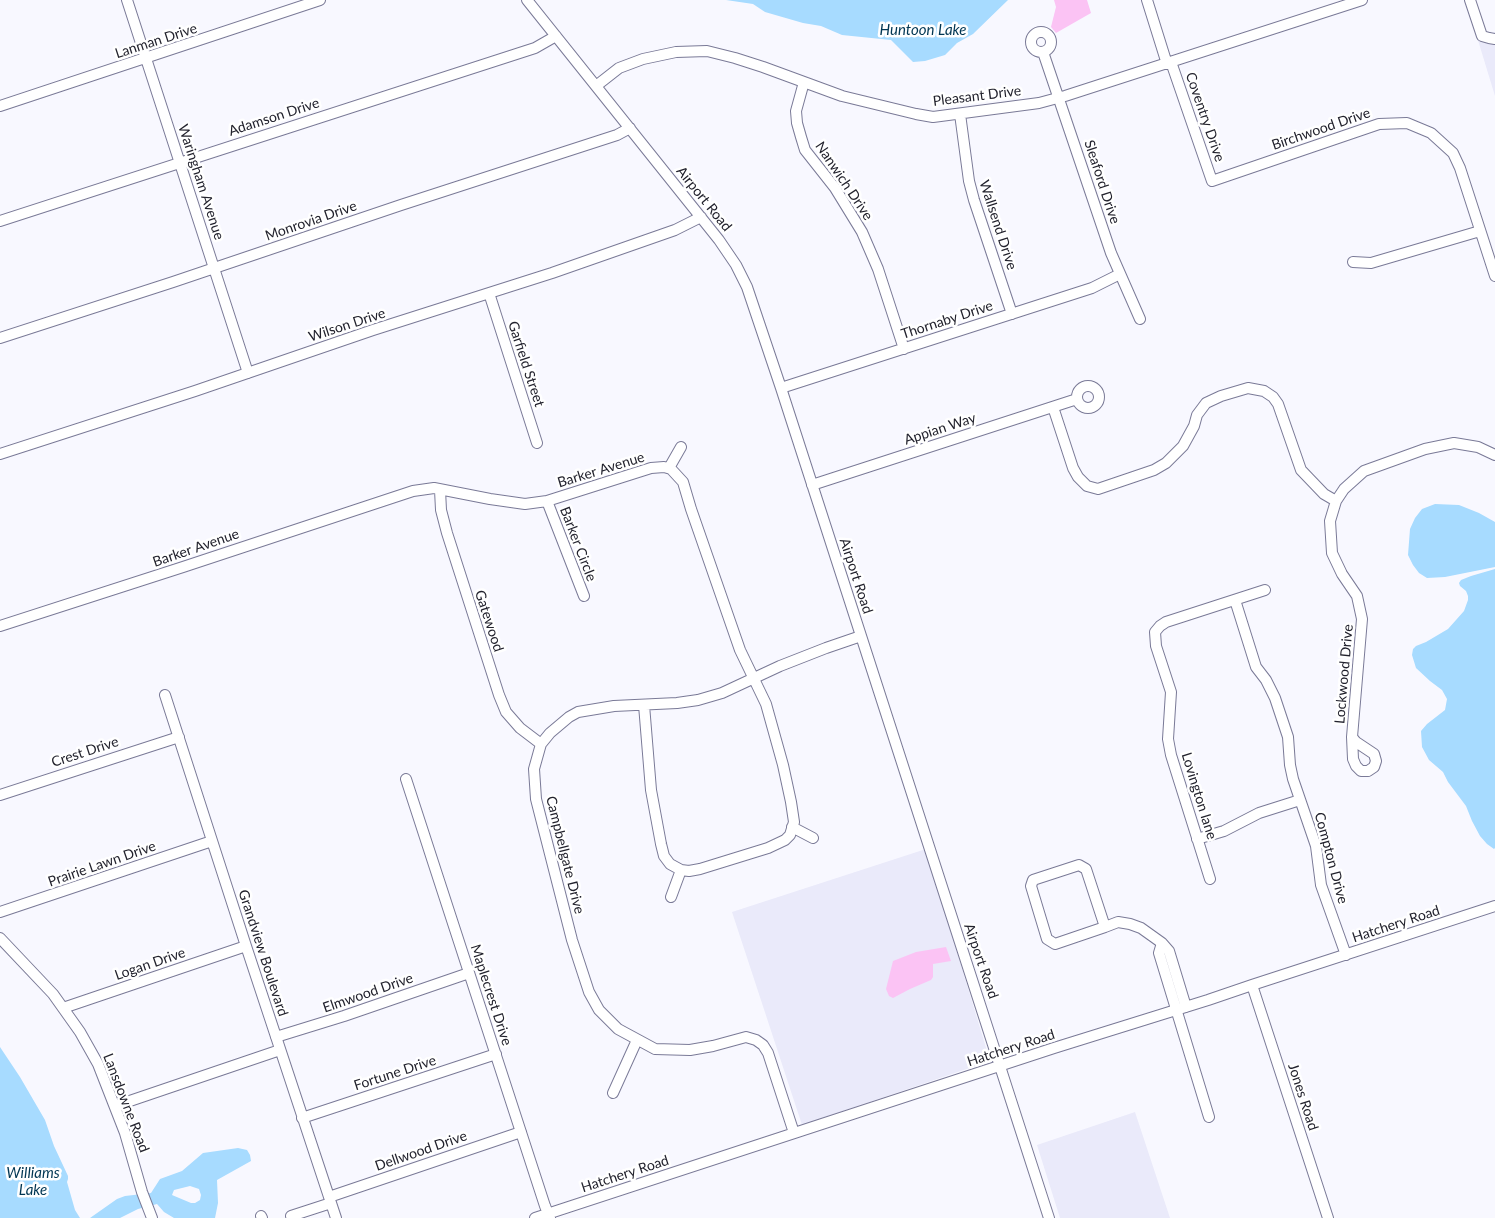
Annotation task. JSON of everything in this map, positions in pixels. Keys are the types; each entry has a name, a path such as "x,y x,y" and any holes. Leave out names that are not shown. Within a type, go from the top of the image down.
{"street":[{"name":"Waringham Avenue","path":"127,0 248,373"},
{"name":"Lanman Drive","path":"0,106 320,0"},
{"name":"Airport Road","path":"527,0 701,217 731,256 744,280 782,388 1049,1218"},
{"name":"Coventry Drive","path":"1147,0 1212,181"},
{"name":"Pleasant Drive","path":"596,86 620,68 632,63 676,52 707,51 735,58 842,96 933,117 960,114 1039,103 1059,98 1362,0"},
{"path":"1470,0 1482,36 1495,39"},
{"name":"Adamson Drive","path":"0,221 535,48 556,36"},
{"name":"Sleaford Drive","path":"1043,52 1111,253 1140,319"},
{"name":"Nanwich Drive","path":"804,82 796,110 800,138 805,150 835,188 862,232 878,269 904,349"},
{"name":"Wallsend Drive","path":"960,114 971,191 1012,314"},
{"name":"Birchwood Drive","path":"1212,181 1379,124 1407,124 1431,133 1453,153 1460,168 1495,276"},
{"name":"Monrovia Drive","path":"0,338 617,135 630,128"},
{"name":"Wilson Drive","path":"0,454 676,230 701,217"},
{"path":"1353,262 1371,263 1480,231"},
{"name":"Thornaby Drive","path":"782,388 1092,288 1120,274"},
{"name":"Garfield Street","path":"489,293 537,443"},
{"path":"1053,406 1073,468 1078,477 1087,486 1098,489 1154,470 1166,463 1183,446 1194,426 1197,415 1206,403 1221,396 1248,388 1264,391 1273,397 1278,404 1301,470 1324,494 1336,501"},
{"name":"Appian Way","path":"812,485 1077,399"},
{"name":"Lockwood Drive","path":"1352,737 1362,619 1357,596 1342,574 1332,553 1330,521 1336,501 1344,489 1364,471 1425,449 1454,444 1478,447 1495,455"},
{"path":"644,705 651,790 664,856 670,864 681,870 700,869 768,848 785,840 790,835 794,822 793,812 783,765 766,704 740,650 690,509 683,482 669,468 681,447"},
{"name":"Barker Avenue","path":"0,626 413,490 434,488 525,504 547,501 651,468 669,468"},
{"name":"Gatewood","path":"440,490 441,510 446,533 499,695 506,712 520,728 541,744"},
{"name":"Barker Circle","path":"547,501 584,596"},
{"name":"Lovington lane","path":"1210,879 1170,755 1168,739 1171,692 1156,646 1155,632 1166,622 1265,590"},
{"name":"Compton Drive","path":"1235,600 1256,667 1266,680 1275,698 1288,737 1290,765 1316,846 1322,885 1346,955"},
{"name":"Campbellgate Drive","path":"794,1133 768,1053 763,1045 756,1040 746,1037 690,1050 655,1049 618,1029 599,1010 589,992 582,971 536,799 534,769 541,744 550,732 578,712 614,706 677,703 722,694 780,666 861,636"},
{"name":"Grandview Boulevard","path":"165,695 336,1218"},
{"name":"Crest Drive","path":"0,795 179,736"},
{"name":"Maplecrest Drive","path":"406,779 549,1216"},
{"path":"1197,839 1224,831 1259,813 1300,800"},
{"path":"792,827 813,838"},
{"name":"Prairie Lawn Drive","path":"0,912 212,841"},
{"path":"1105,927 1086,869 1079,865 1033,880 1032,886 1047,939 1055,944 1105,927 1118,922 1142,928 1169,952 1186,1007"},
{"path":"670,897 681,870"},
{"name":"Hatchery Road","path":"535,1218 549,1216 794,1133 1176,1011 1495,906"},
{"name":"Lansdowne Road","path":"0,938 53,994 80,1032 98,1064 125,1133 150,1213"},
{"path":"1162,944 1159,953 1209,1117"},
{"name":"Logan Drive","path":"63,1008 246,946"},
{"name":"Elmwood Drive","path":"276,1037 470,973"},
{"name":"Jones Road","path":"1252,985 1328,1218"},
{"path":"613,1093 637,1040"},
{"path":"115,1106 280,1050"},
{"name":"Fortune Drive","path":"302,1118 496,1054"},
{"name":"Dellwood Drive","path":"291,1216 330,1200 521,1132"}],"shaded area":[{"path":"1054,0 1087,0 1091,13 1056,33 1051,27 1056,7"},
{"path":"1495,32 1495,96 1477,37"},
{"path":"926,849 990,1061 802,1125 732,912"},
{"path":"946,947 951,961 933,964 933,977 931,980 893,998 889,996 886,989 893,961 916,952"},
{"path":"1135,1112 1170,1218 1060,1218 1037,1145"}],"water":[{"name":"Huntoon Lake","path":"726,0 1008,0 973,34 957,43 945,55 925,61 913,62 891,40 842,35 821,26 765,12 753,4"},
{"path":"1435,504 1459,505 1495,522 1495,567 1445,577 1427,578 1419,573 1408,555 1410,529 1422,509"},
{"path":"1495,569 1494,849 1480,836 1466,806 1443,772 1429,760 1422,747 1421,731 1445,710 1447,699 1442,690 1416,668 1412,655 1413,649 1416,646 1448,629 1464,611 1468,596 1466,591 1460,586 1461,580"},
{"name":"Williams Lake","path":"0,1047 45,1120 54,1146 68,1176 67,1182 75,1210 80,1218 0,1218"},
{"name":"Williams Lake","path":"238,1148 247,1150 250,1155 251,1161 217,1180 218,1203 215,1218 174,1218 164,1212 157,1204 138,1209 120,1218 90,1218 117,1199 125,1196 151,1193 160,1179 182,1171 203,1153","holes":["190,1186 199,1189 200,1200 195,1203 172,1195 174,1190"]}]}
